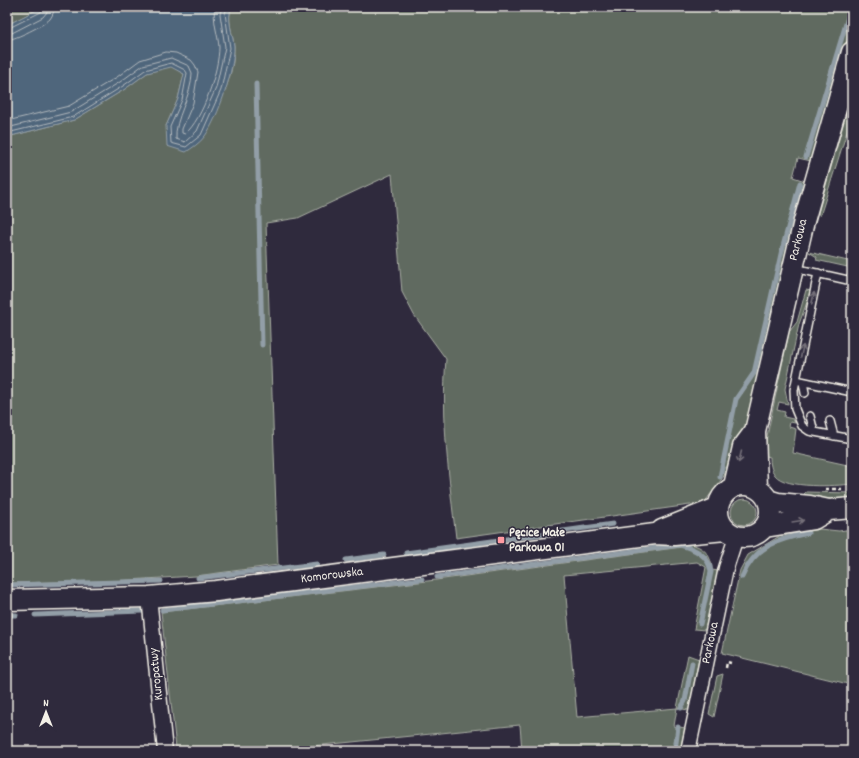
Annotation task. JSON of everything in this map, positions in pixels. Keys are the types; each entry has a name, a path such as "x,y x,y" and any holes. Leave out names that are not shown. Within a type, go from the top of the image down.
{"street":[{"name":"Parkowa","path":"762,494 755,431 792,268 817,172 852,52"},
{"name":"Parkowa","path":"734,486 743,447 755,431"},
{"path":"829,510 814,519 765,527 752,536 731,533 719,522 717,508 724,494 734,486 742,485 778,503 810,506 829,510 852,508"},
{"path":"762,494 770,514 765,527"},
{"name":"Komorowska","path":"655,534 670,526 717,508"},
{"name":"Parkowa","path":"688,751 728,563 731,533"},
{"name":"Komorowska","path":"7,600 149,597 216,592 655,534 674,535 731,533"},
{"name":"Kuropatwy","path":"149,597 165,751"}],"lane":[{"path":"792,268 852,281"},
{"path":"818,273 800,381 793,394 795,409 802,426 814,432 852,439"},
{"path":"800,381 852,392"},
{"path":"800,381 805,393"},
{"path":"820,385 822,393"},
{"path":"841,390 843,398"},
{"path":"810,416 814,432"},
{"path":"830,421 834,436"}],"path":[{"path":"819,489 847,488"},
{"path":"726,668 727,662 731,663"}],"green space":[{"path":"7,7 42,7 7,25"},
{"path":"232,7 852,7 852,23 811,161 798,158 793,177 805,181 754,406 738,447 733,446 724,476 704,503 456,538 448,471 445,426 444,404 446,359 414,315 402,292 392,174 298,218 266,223 278,565 196,576 111,581 7,583 7,137 74,120 125,89 147,73 171,66 184,74 178,99 166,126 215,115 222,99 233,64 234,46 230,26 230,11"},
{"path":"847,111 852,116 820,216 818,213"},
{"path":"809,252 852,262 852,268 816,260 817,257"},
{"path":"806,290 811,291 799,324 785,389 788,404 779,402 777,410 785,412 784,417 793,419 795,423 790,422 789,427 796,429 793,453 852,466 852,484 811,486 789,483 775,475 771,466 770,457 763,455 789,332 797,322"},
{"path":"806,492 852,493 852,498 803,500 803,495"},
{"path":"744,499 753,503 757,512 753,521 744,525 735,521 731,512 735,503"},
{"path":"819,529 839,531 852,529 852,685 722,653 740,570 748,555 778,537"},
{"path":"681,539 690,539 689,544 703,549 711,560 712,570 718,571 705,630 694,629 706,567 697,562 564,575 577,717 677,708 674,726 685,728 680,751 522,751 520,725 263,751 180,751 176,748 161,612 436,580 682,547"},
{"path":"688,655 699,659 689,709 677,708"},
{"path":"723,674 714,717 709,714 717,676"}],"water":[{"path":"42,7 232,7 230,11 230,26 234,46 234,55 232,67 220,105 210,128 203,139 186,152 167,146 166,126 178,99 184,74 171,67 147,73 125,89 74,120 7,137 7,25"}],"waterway":[{"path":"806,157 851,7"},
{"path":"256,84 262,345"},
{"path":"720,477 736,399 754,373 781,254 800,183"},
{"path":"406,553 613,524"},
{"path":"742,577 747,566 761,551 777,541 808,533"},
{"path":"437,577 680,545 696,551 704,557 710,566 711,572 700,624"},
{"path":"346,560 384,555"},
{"path":"198,578 317,564"},
{"path":"162,610 422,579"},
{"path":"7,585 161,581"},
{"path":"35,615 142,611"},
{"path":"7,615 16,615"},
{"path":"681,708 685,701 692,663"},
{"path":"675,751 678,727"}],"place":[{"name":"Pęcice Małe Parkowa 01","path":"501,540"}]}
